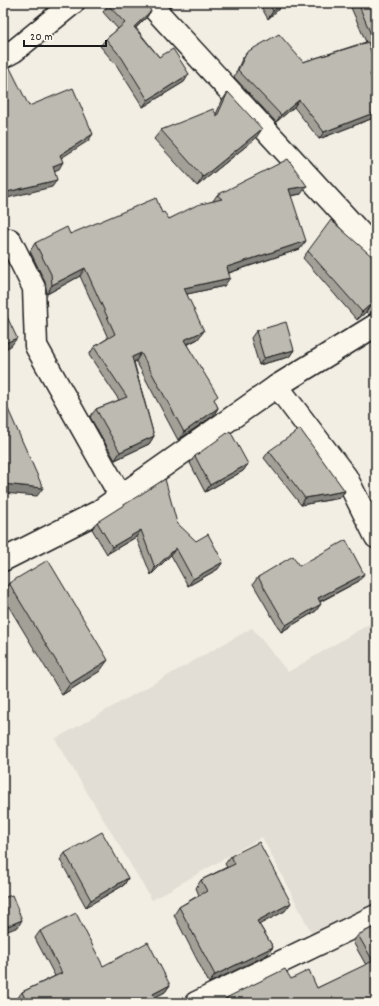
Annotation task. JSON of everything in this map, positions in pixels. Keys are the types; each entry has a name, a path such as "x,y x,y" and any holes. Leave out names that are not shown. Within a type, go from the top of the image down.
{"street":[{"path":"3,57 14,51 73,3"},
{"path":"149,3 376,250"},
{"path":"10,240 34,288 36,346 121,497"},
{"path":"3,560 98,512 277,386 376,325"},
{"path":"277,386 346,477 376,537"},
{"path":"196,1003 376,916"}],"shaded area":[{"path":"376,620 376,906 313,936 262,837 152,900 55,739 252,628 288,672"}],"building":[{"path":"110,3 146,3 151,11 134,27 159,57 173,49 189,74 148,100 122,58 106,39 125,23 108,5"},
{"path":"269,3 282,3 273,11"},
{"path":"358,3 376,3 376,42 374,42"},
{"path":"279,34 303,62 368,42 376,69 376,72 370,74 376,90 376,112 324,132 299,100 281,115 238,70 247,52"},
{"path":"10,68 29,106 73,88 93,134 60,155 63,162 53,166 57,180 3,193 3,71"},
{"path":"228,92 262,129 203,177 161,130 213,109 217,116"},
{"path":"288,159 307,186 289,189 306,241 227,267 230,278 184,288 204,331 184,340 218,396 214,399 218,408 184,432 141,353 132,357 154,436 120,452 96,409 127,397 94,347 115,334 85,268 52,285 51,274 35,243 67,227 70,234 156,198 162,213 164,212 169,219 197,205 222,199 217,195"},
{"path":"331,220 376,260 376,307 374,308 371,304 362,312 308,251"},
{"path":"3,308 17,338 3,344"},
{"path":"286,322 294,350 264,358 256,331"},
{"path":"8,409 43,488 3,484 3,411"},
{"path":"300,429 345,491 305,498 269,451"},
{"path":"230,431 248,464 210,485 195,456"},
{"path":"165,479 177,523 196,541 208,534 223,562 193,579 176,548 155,568 141,530 112,547 97,522"},
{"path":"346,540 364,574 318,598 321,604 286,625 258,577 293,556 299,566"},
{"path":"48,560 108,660 70,684 9,583"},
{"path":"102,832 128,878 91,900 65,853"},
{"path":"259,842 291,903 257,921 273,947 215,975 179,907 207,891 201,880 235,864 231,856"},
{"path":"12,895 22,920 3,928 3,898"},
{"path":"76,913 103,966 148,942 170,985 153,994 158,1003 27,1003 22,992 62,973 40,931"},
{"path":"376,926 376,1003 361,1003 360,1001 357,1003 228,1003 226,998 285,969 291,979 309,970 317,988 373,961 358,935"}]}
